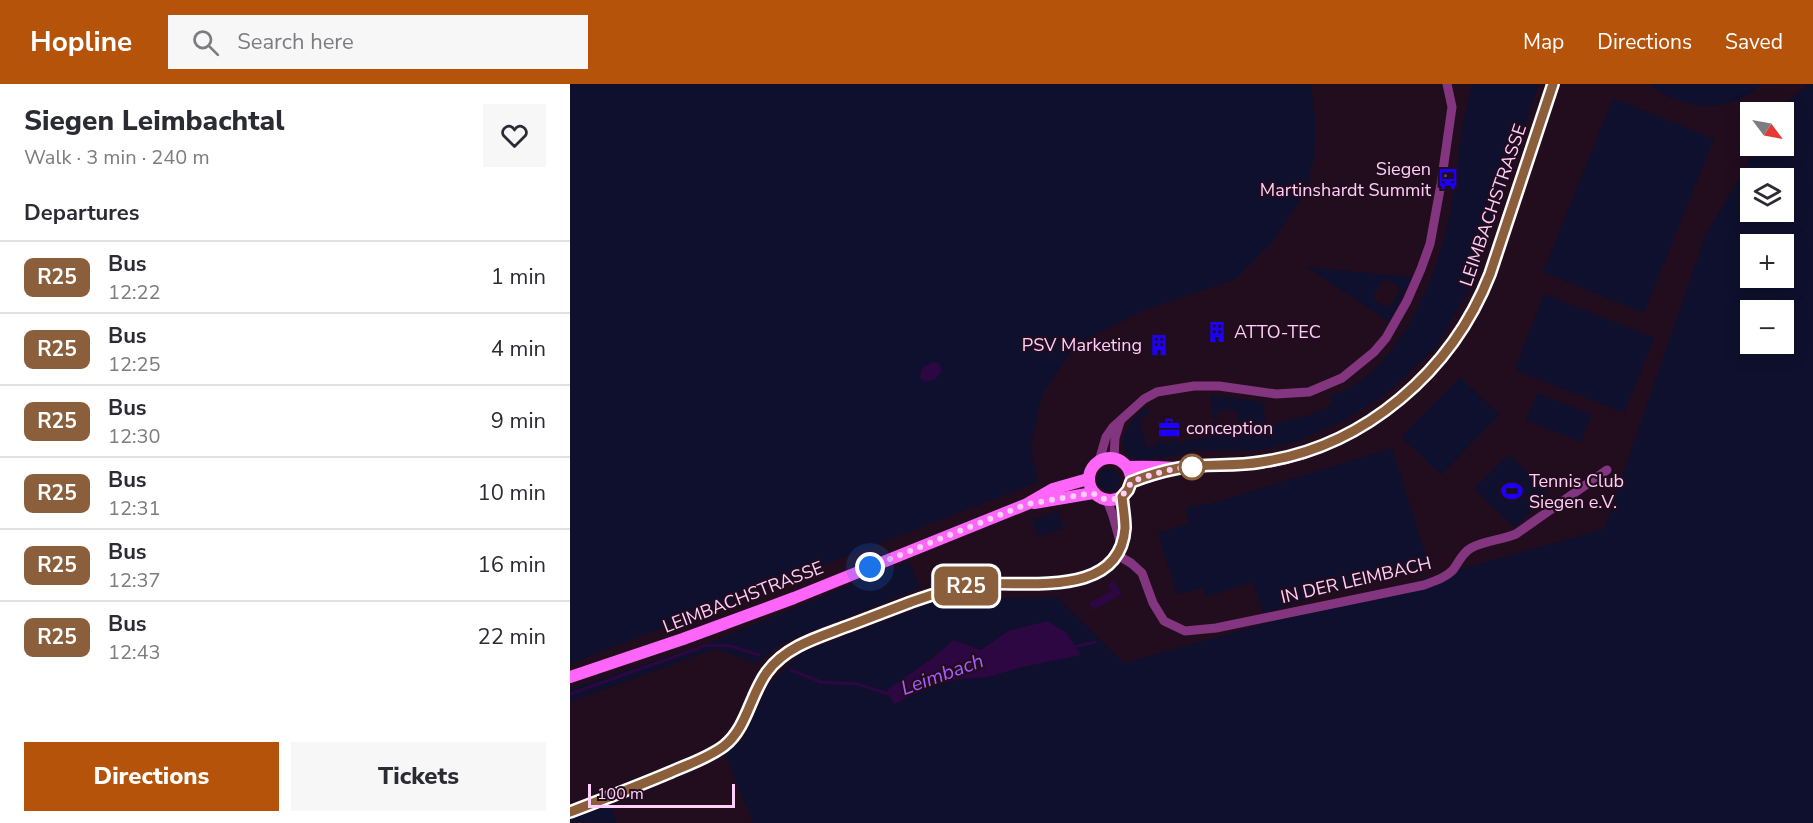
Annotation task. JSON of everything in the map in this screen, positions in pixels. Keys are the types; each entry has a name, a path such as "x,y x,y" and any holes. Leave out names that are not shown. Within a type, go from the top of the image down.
{"main road":[{"name":"LEIMBACHSTRASSE","path":"1128,467 1180,468 1260,463 1320,446 1356,429 1402,398 1433,369 1463,329 1486,285 1553,84"},
{"path":"1114,458 1128,467 1131,482 1128,490 1122,497 1115,500 1099,498 1093,493 1088,479 1090,472 1099,460 1114,458"},
{"name":"LEIMBACHSTRASSE","path":"1131,482 1180,468"},
{"name":"LEIMBACHSTRASSE","path":"570,677 794,598 1027,504 1053,489 1088,479"},
{"name":"LEIMBACHSTRASSE","path":"1027,504 1093,493"}],"street":[{"path":"1099,460 1106,437 1122,418 1144,399 1157,392 1173,388 1219,386 1276,394 1309,392 1342,378 1374,352 1386,338 1407,301 1430,244 1442,184 1452,107 1447,84"},
{"path":"1114,458 1115,438 1122,418"},
{"name":"IN DER LEIMBACH","path":"1117,555 1142,573 1153,603 1164,621 1185,632 1216,628 1439,580 1447,576 1463,554 1470,549 1516,534 1607,470"},
{"path":"570,812 698,761 725,745 735,735 745,719 754,695 768,670 799,645 938,592 981,584 1066,582 1094,575 1107,568 1117,555 1125,529 1122,497"},
{"path":"1107,500 1120,544"}],"shaded area":[{"path":"570,84 1311,84 1315,116 1315,152 1306,192 1271,244 1236,279 1142,311 1075,345 1042,395 1031,446 1038,482 570,664"},
{"path":"1472,84 1539,84 1469,290 1436,347 1386,394 1348,418 1299,441 1260,450 1192,451 1175,456 1140,460 1129,457 1123,446 1127,429 1146,407 1148,415 1139,418 1147,447 1156,445 1155,442 1162,440 1163,443 1178,439 1179,444 1186,440 1211,438 1208,423 1217,422 1218,430 1238,429 1237,410 1217,411 1217,418 1213,419 1210,395 1264,402 1265,426 1310,415 1333,404 1330,396 1359,382 1383,360 1408,326 1426,291 1445,236 1453,197 1461,133"},
{"path":"1649,84 1761,84 1749,94 1735,101 1706,106 1676,100"},
{"path":"1808,84 1813,84 1813,823 753,823 725,754 742,740 768,686 801,653 942,599 1057,597 1124,663 1604,529 1705,236 1740,177 1740,222 1794,222 1794,168 1745,168 1752,156 1794,156 1794,102 1787,102","holes":["1008,631 1022,667 988,677 960,679 929,687 894,704 916,671 953,640 981,650"]},
{"path":"1613,98 1714,139 1644,313 1543,272"},
{"path":"1306,267 1412,277 1389,322","holes":["1387,280 1398,286 1400,291 1391,305 1386,307 1375,301 1374,296 1382,281"]},
{"path":"1544,294 1654,338 1624,413 1518,371 1516,366"},
{"path":"1460,377 1500,415 1441,475 1401,437"},
{"path":"1537,393 1592,415 1581,442 1526,420"},
{"path":"1392,448 1428,563 1263,613 1253,582 1206,597 1203,588 1177,595 1158,533 1189,523 1185,509 1205,503 1206,505"},
{"name":"Tennis Club Siegen e.V.","path":"1509,454 1549,493 1515,528 1474,489"},
{"path":"1109,469 1117,472 1120,480 1117,488 1109,491 1101,488 1098,480 1101,472"},
{"path":"1058,511 1064,528 1038,537 1032,520"},
{"path":"909,561 920,588 780,644 756,664 726,652 712,650 570,702 570,689 711,642"},
{"path":"605,804 612,809 617,823 570,822 570,817"}],"water":[{"path":"932,362 939,363 942,371 935,379 925,382 920,378 922,368"},
{"path":"1114,581 1122,594 1093,610 1089,603 1111,591 1108,584"},
{"path":"1047,621 1066,632 1081,655 1022,667 988,677 960,679 929,687 894,704 887,690 937,655 953,640 981,650 1008,631"}],"waterway":[{"name":"Leimbach","path":"1074,647 1095,642"},
{"name":"Leimbach","path":"570,694 707,645 730,646 759,655"},
{"name":"Leimbach","path":"791,670 821,682 857,684 889,694 892,692"}],"bus line":[{"name":"R25","path":"570,812 698,761 725,745 735,735 745,719 754,695 768,670 799,645 891,609 959,587 981,584 1066,582 1094,575 1107,568 1117,555 1125,529 1122,497 1131,482 1180,468 1260,463 1303,452 1338,439 1402,398 1433,369 1463,329 1478,303 1490,274 1553,84"}],"place":[{"name":"Siegen Martinshardt Summit","path":"1448,179"},
{"name":"ATTO-TEC","path":"1217,332"},
{"name":"PSV Marketing","path":"1159,345"},
{"name":"conception","path":"1169,428"},
{"name":"Tennis Club Siegen e.V.","path":"1512,491"}],"route":[{"path":"870,567 1027,504 1093,493 1099,498 1115,500 1122,497 1131,482 1146,476 1192,467"}]}
